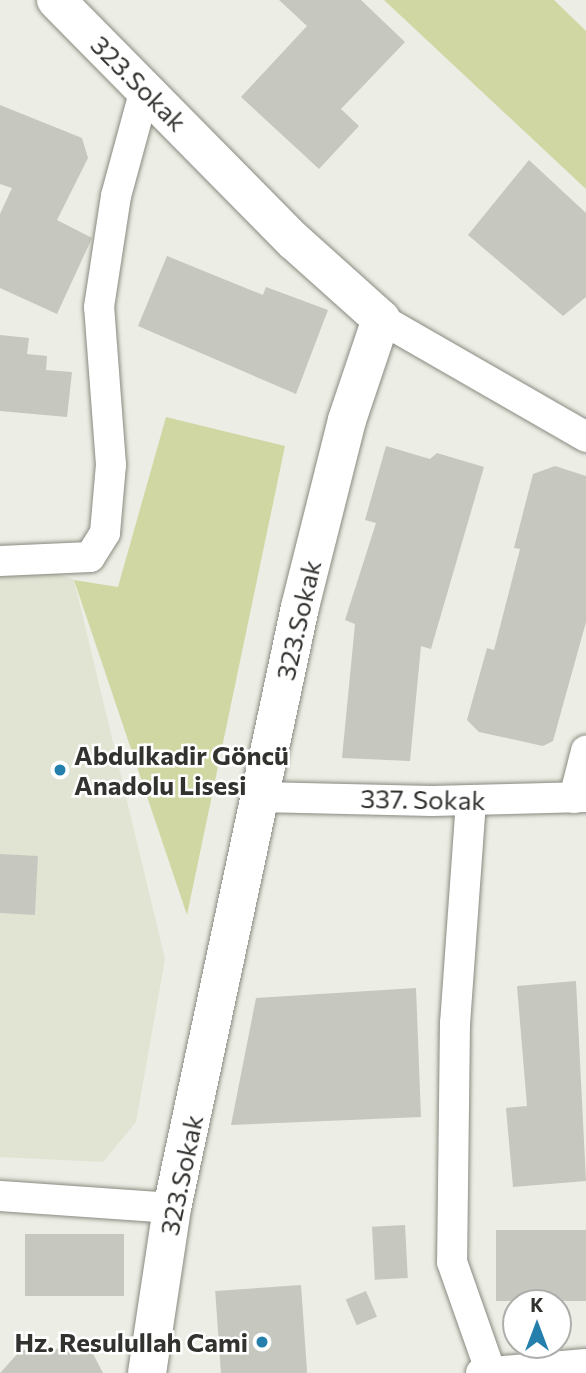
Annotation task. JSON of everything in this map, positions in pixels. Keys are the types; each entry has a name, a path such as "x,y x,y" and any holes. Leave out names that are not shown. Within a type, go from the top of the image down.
{"street":[{"name":"323.Sokak","path":"56,0 294,241 381,319 347,420 300,607 172,1208 147,1373"},
{"path":"0,561 90,557 105,533 110,465 100,307 116,196 145,89"},
{"path":"381,319 586,437"},
{"path":"580,797 586,751"},
{"name":"337. Sokak","path":"260,797 471,801 580,797"},
{"path":"471,801 455,1023 453,1262 488,1372 586,1364"},
{"path":"0,1196 172,1208"}],"shaded area":[{"name":"Abdulkadir Göncü Anadolu Lisesi","path":"51,570 74,580 165,959 136,1122 103,1162 0,1157 0,571"}],"green space":[{"path":"384,0 554,0 586,31 586,189"},
{"path":"166,417 285,446 187,915 74,580 118,587"}],"building":[{"path":"279,0 361,0 405,42 341,109 359,126 319,169 241,97 307,26"},
{"path":"0,105 82,138 88,158 57,220 92,238 57,314 0,288 0,214 12,188 0,184"},
{"path":"529,160 586,213 586,297 563,316 468,235"},
{"path":"167,256 263,295 266,287 328,310 296,394 138,326"},
{"path":"0,335 29,338 27,354 47,356 46,370 72,372 67,417 0,411"},
{"path":"386,446 430,459 437,453 484,467 431,649 421,646 410,761 342,758 355,624 345,620 376,523 365,520"},
{"path":"555,466 586,476 586,622 553,741 543,746 479,732 467,720 487,648 494,650 520,549 514,548 533,474"},
{"path":"0,854 38,856 35,915 0,913"},
{"path":"576,981 586,1181 513,1187 506,1108 527,1106 517,986"},
{"path":"416,988 421,1117 231,1125 256,998"},
{"path":"405,1225 408,1278 375,1280 372,1227"},
{"path":"496,1230 586,1230 586,1301 572,1301 572,1289 502,1289 502,1301 496,1301"},
{"path":"25,1234 124,1234 124,1296 25,1296"},
{"name":"Hz. Resulullah Cami","path":"301,1285 307,1373 221,1373 215,1291"},
{"path":"366,1291 377,1317 357,1325 346,1300"},
{"path":"90,1348 103,1373 0,1373 21,1350"}],"place":[{"name":"Abdulkadir Göncü Anadolu Lisesi","path":"60,770"},
{"name":"Hz. Resulullah Cami","path":"262,1342"}]}
